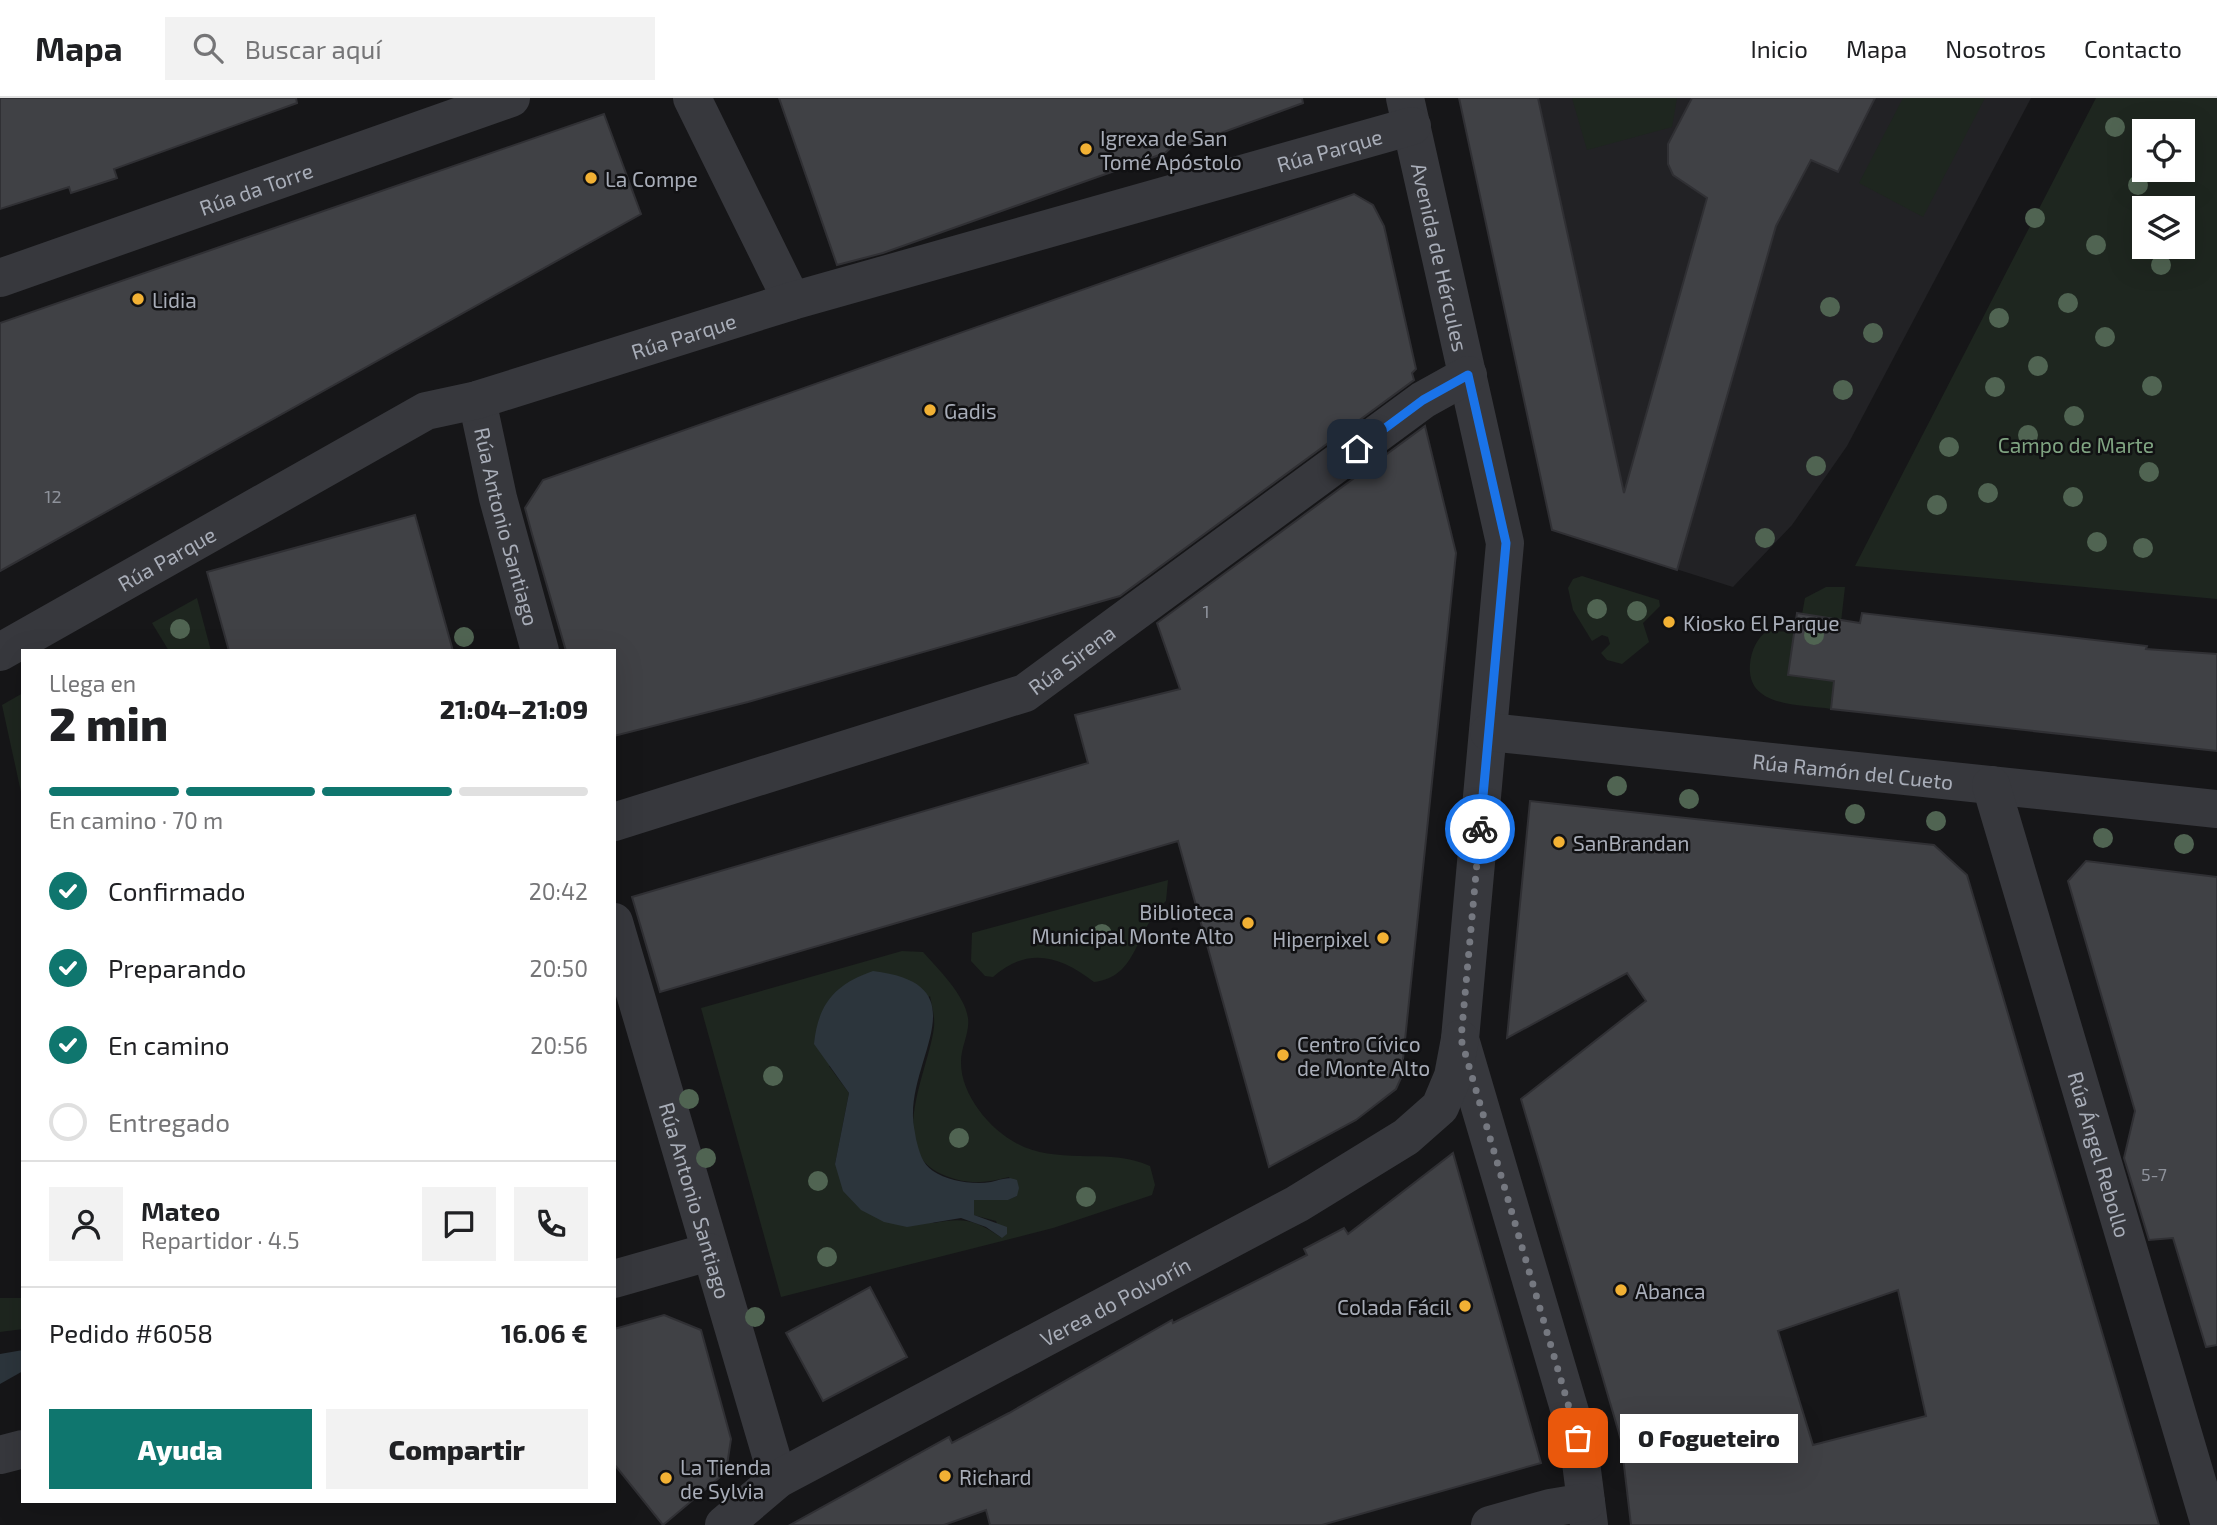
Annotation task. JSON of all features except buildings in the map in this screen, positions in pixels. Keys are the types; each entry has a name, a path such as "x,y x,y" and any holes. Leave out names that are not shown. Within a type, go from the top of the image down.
{"street":[{"name":"Rúa da Torre","path":"0,278 511,98"},
{"path":"692,98 792,301"},
{"name":"Rúa Parque","path":"0,652 426,411 477,400 1408,112"},
{"name":"Avenida de Hércules","path":"1408,112 1506,543 1461,1039 1578,1438 1587,1514"},
{"name":"Rúa Sirena","path":"616,821 1025,694 1423,400 1468,375"},
{"name":"Rúa Antonio Santiago","path":"477,400 498,498 539,649"},
{"name":"Rúa Ramón del Cueto","path":"1489,732 2217,810"},
{"name":"Rúa Ángel Rebollo","path":"1991,785 2210,1525"},
{"name":"Rúa Antonio Santiago","path":"616,929 778,1479"},
{"name":"Verea do Polvorín","path":"724,1525 778,1479 1297,1205 1405,1137 1440,1107 1453,1076 1461,1039"},
{"path":"616,1278 709,1252"},
{"path":"0,1455 21,1450"},
{"path":"1490,1525 1550,1508 1587,1514"}],"shaded area":[{"path":"1459,98 2031,98 1847,446 1792,525 1733,587 1552,530"},
{"path":"873,971 905,978 924,990 932,1006 932,1025 915,1093 913,1117 918,1148 926,1165 939,1174 961,1181 984,1183 1007,1178 1017,1180 1017,1196 1008,1200 974,1200 974,1215 1007,1227 1007,1234 1002,1238 986,1227 961,1218 907,1227 884,1222 861,1210 843,1191 835,1164 849,1093 814,1044 820,1018 831,997 848,982"},
{"path":"21,1350 21,1372 0,1384 0,1354"}],"green space":[{"path":"1572,98 1677,98 1672,127 1587,150"},
{"path":"1903,98 1985,98 1923,217 1859,183"},
{"name":"Campo de Marte","path":"2096,98 2217,98 2217,599 1855,566"},
{"path":"1582,576 1659,600 1660,606 1643,623 1649,642 1622,664 1607,660 1601,653 1610,644 1608,637 1602,635 1592,641 1573,610 1568,588 1573,579"},
{"path":"1826,587 1845,587 1831,709 1791,704 1766,696 1757,689 1751,678 1750,664 1755,645 1768,631 1795,632 1801,620 1805,598"},
{"path":"197,598 210,649 168,649 152,623"},
{"path":"21,694 21,792 2,705"},
{"path":"1168,880 1166,901 1148,925 1128,962 1109,978 1094,982 1069,966 1044,958 1019,961 993,977 985,976 971,961 972,933"},
{"path":"902,951 923,952 950,983 966,1009 968,1023 961,1056 962,1074 972,1100 990,1123 1012,1141 1040,1152 1120,1158 1150,1166 1155,1185 1152,1195 1053,1228 781,1297 701,1008","holes":["930,996 934,1027 914,1109 913,1130 917,1149 927,1165 954,1179 978,1182 1009,1177 1017,1196 1007,1200 974,1200 973,1215 996,1221 1002,1238 985,1227 962,1220 934,1223 835,1164 849,1093 829,1066"]},
{"path":"0,1298 21,1298 21,1329 0,1332"}],"way so far":[{"path":"1480,829 1461,1039 1578,1438"}],"place":[{"name":"Igrexa de San Tomé Apóstolo","path":"1086,149"},
{"name":"La Compe","path":"591,178"},
{"name":"Lidia","path":"138,299"},
{"name":"Gadis","path":"930,410"},
{"name":"Kiosko El Parque","path":"1669,622"},
{"name":"SanBrandan","path":"1559,842"},
{"name":"Biblioteca Municipal Monte Alto","path":"1248,923"},
{"name":"Hiperpixel","path":"1383,938"},
{"name":"Centro Cívico de Monte Alto","path":"1283,1055"},
{"name":"Abanca","path":"1621,1290"},
{"name":"Colada Fácil","path":"1465,1306"},
{"name":"O Fogueteiro","path":"1578,1438"},
{"name":"Richard","path":"945,1476"},
{"name":"La Tienda de Sylvia","path":"666,1478"}],"route":[{"path":"1357,449 1423,400 1468,375 1506,543 1480,829"}]}
